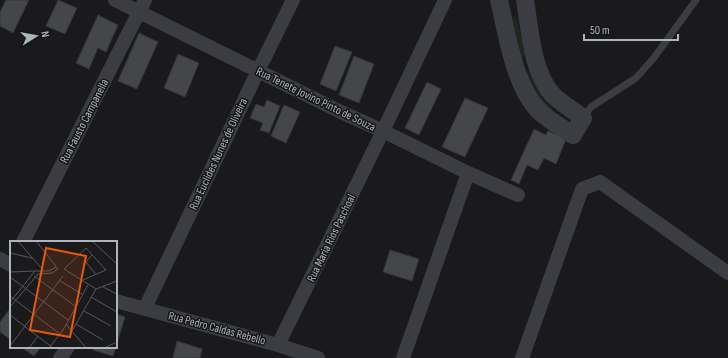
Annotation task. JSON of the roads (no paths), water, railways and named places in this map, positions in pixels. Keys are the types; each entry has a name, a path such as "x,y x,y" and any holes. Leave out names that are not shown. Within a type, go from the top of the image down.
{"street":[{"name":"Rua Tenete Jovino Pinto de Souza","path":"115,0 142,6 258,71 468,173 518,195"},
{"name":"Rua Euclides Nunes de Oliveira","path":"145,308 258,71 294,0"},
{"name":"Rua Maria Rios Paschoal","path":"278,345 383,131 445,0"},
{"path":"499,0 515,68 526,94 537,109 552,122 573,135 583,118 552,94 544,81 536,64 526,0"},
{"name":"Rua Fausto Campanella","path":"24,241 142,6"},
{"path":"403,358 468,173"},
{"path":"522,358 582,189 600,182 728,273"},
{"path":"0,259 10,264"},
{"name":"Rua Pedro Caldas Rebello","path":"117,301 278,345 318,358"},
{"path":"60,358 67,348"}],"lane":[{"path":"583,118 591,107 636,78 653,59 696,0"}]}
